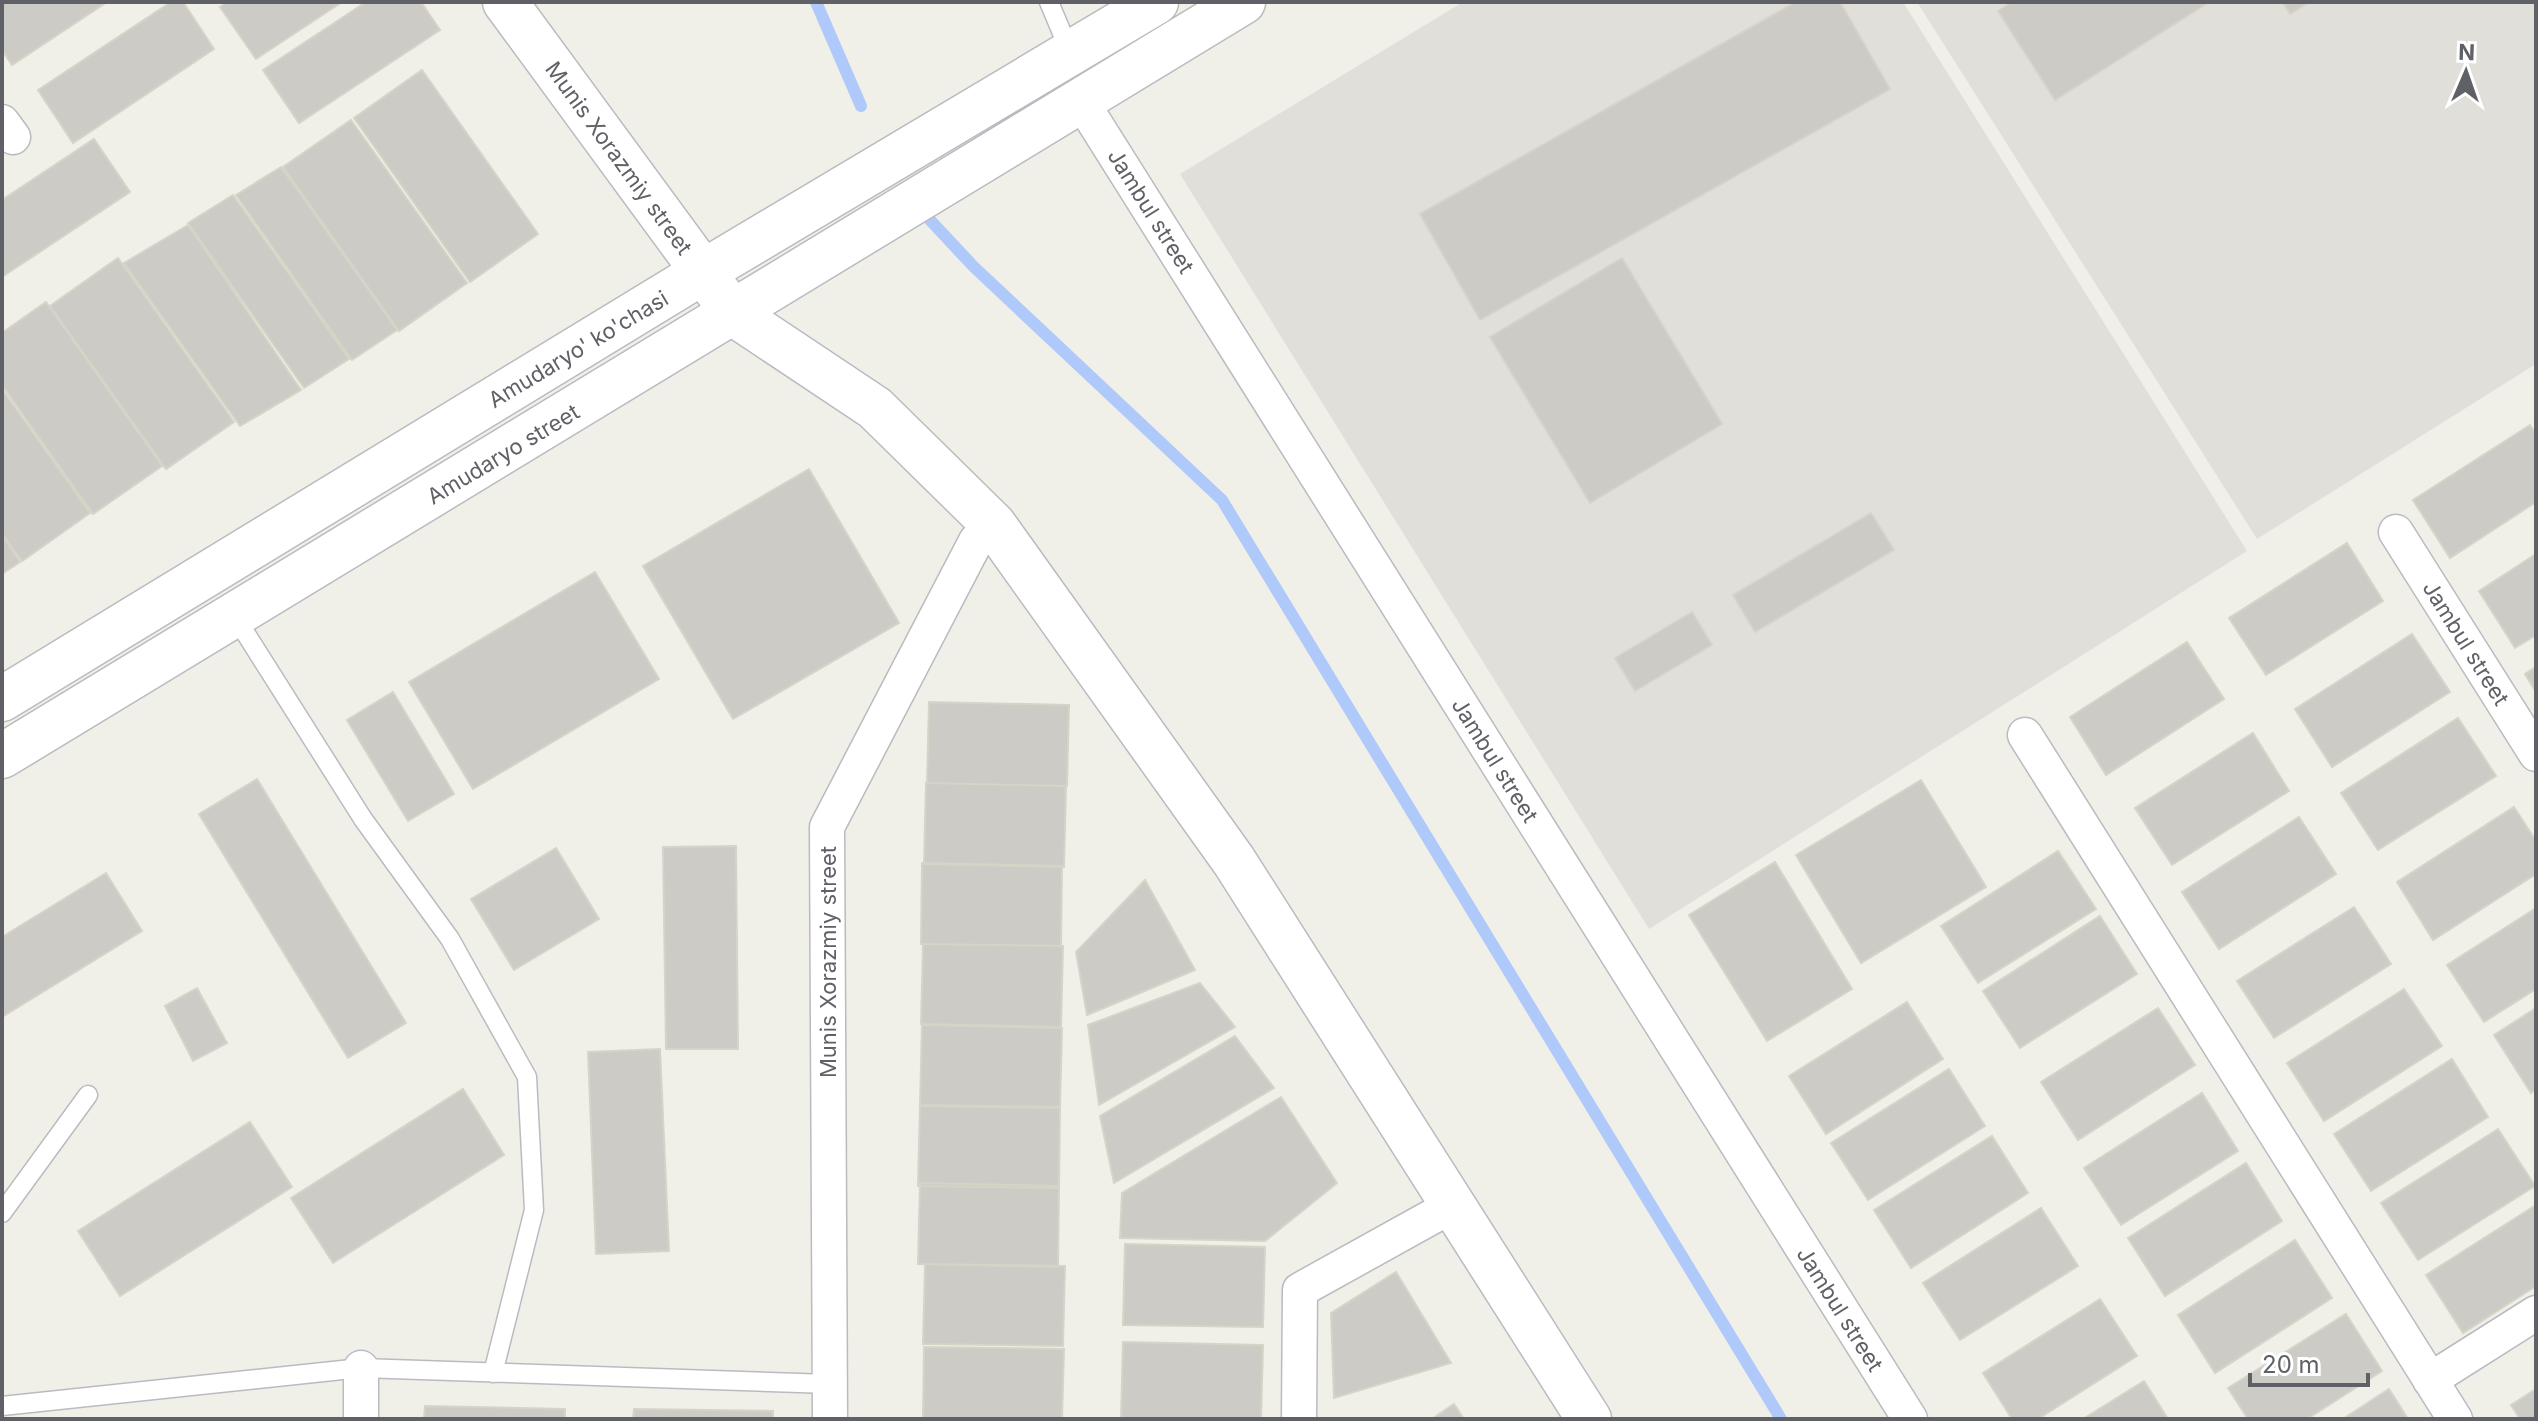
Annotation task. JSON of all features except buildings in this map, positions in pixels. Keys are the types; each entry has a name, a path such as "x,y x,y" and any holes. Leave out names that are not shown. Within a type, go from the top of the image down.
{"street":[{"name":"Munis Xorazmiy street","path":"505,2 734,314"},
{"name":"Amudaryo' ko'chasi","path":"2,699 703,272 1156,2"},
{"name":"Amudaryo street","path":"2,756 1243,2"},
{"name":"Jambul street","path":"1081,101 1910,1419"},
{"path":"734,314 875,408 994,525 1234,861 1589,1419"},
{"name":"Jambul street","path":"2396,532 2536,754"},
{"name":"Munis Xorazmiy street","path":"830,1419 827,827 976,541"},
{"path":"2025,735 2455,1419"},
{"path":"1299,1419 1300,1290 1455,1204"},
{"path":"2430,1380 2536,1313"},
{"path":"361,1368 361,1419"}],"lane":[{"path":"1049,2 1071,55"},
{"path":"234,615 363,819 450,939 527,1077 534,1210 493,1373"},
{"path":"2,1213 88,1095"},
{"path":"2,1406 361,1368 829,1384"}],"shaded area":[{"path":"1463,2 1903,2 2247,551 1649,929 1180,174"},
{"path":"1917,2 2536,2 2536,364 2257,539"}],"waterway":[{"path":"816,2 861,106"},
{"path":"930,220 974,267 1222,500 1781,1419"}]}
